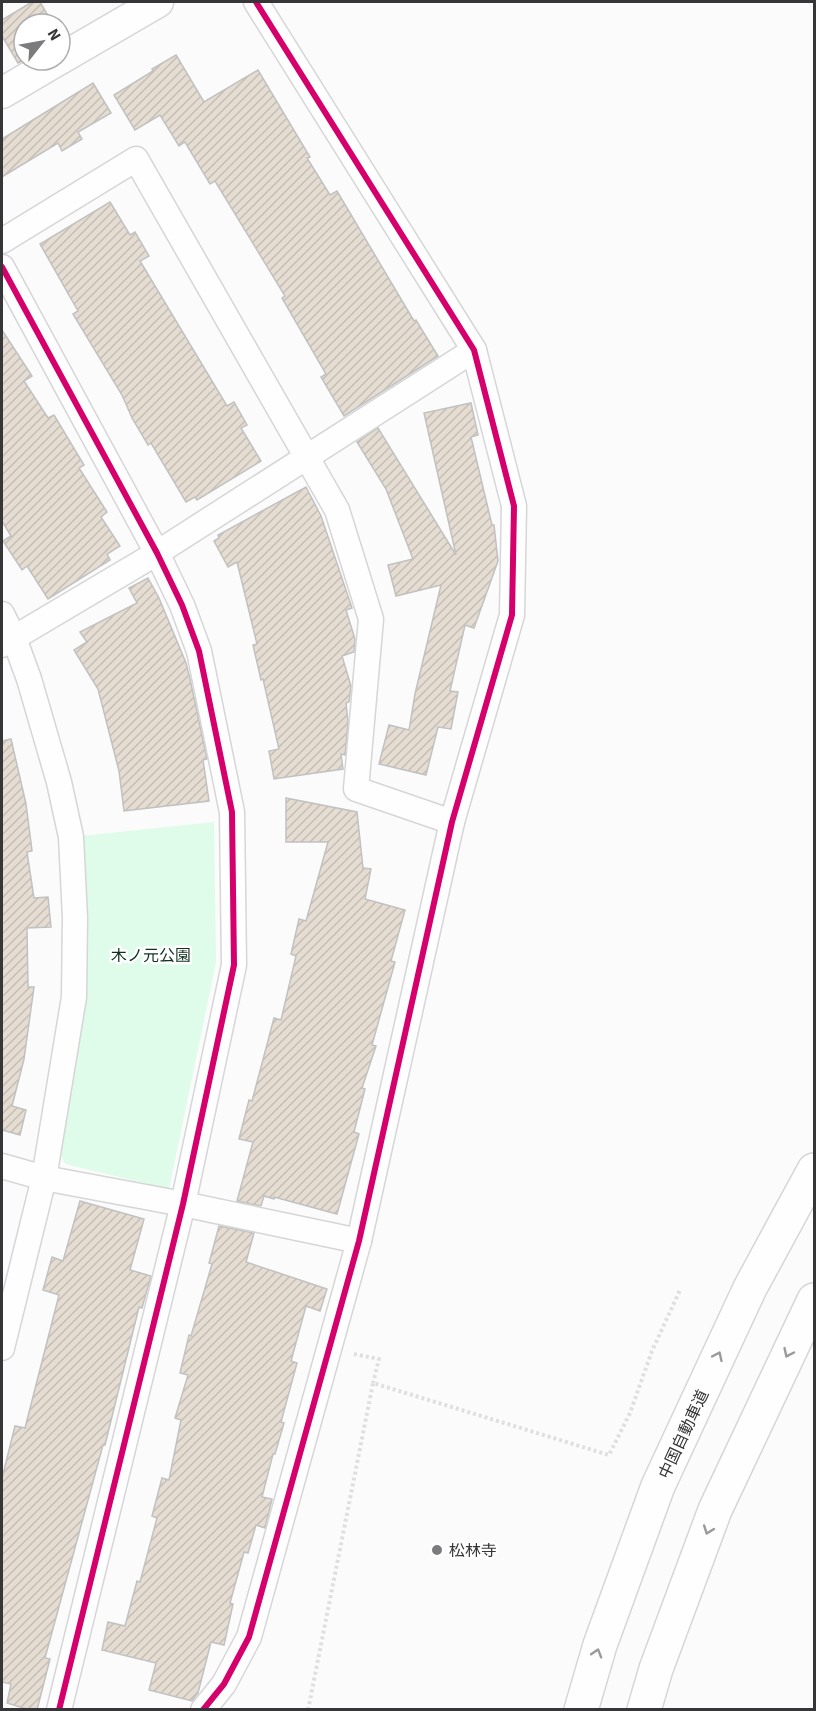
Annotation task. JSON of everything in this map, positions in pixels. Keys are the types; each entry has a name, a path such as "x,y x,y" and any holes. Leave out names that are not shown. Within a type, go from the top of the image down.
{"highway":[{"name":"中国自動車道","path":"581,1710 600,1645 658,1486 750,1288 814,1170"},
{"path":"644,1710 656,1669 716,1510 814,1300"}],"street":[{"path":"72,52 158,2"},
{"path":"203,1710 225,1684 249,1637 359,1241 452,822 512,615 514,506 474,350 256,2"},
{"path":"2,93 37,72"},
{"path":"2,241 136,159 337,510 370,619 356,789 452,822"},
{"path":"2,267 157,553 182,605 198,651 232,812 234,965 183,1204 59,1710"},
{"path":"8,642 157,553 474,350"},
{"path":"2,614 8,642 29,679 71,837 75,918 74,997 44,1178 2,1348"},
{"path":"2,1166 44,1178 359,1241"}],"path":[{"path":"373,1383 609,1455 630,1413 652,1351 680,1290"},
{"path":"308,1710 379,1359 330,1348"}],"green space":[{"name":"木ノ元公園","path":"214,822 216,962 169,1189 65,1164 60,1154 81,836"}],"building":[{"path":"32,2 40,2 46,12 15,12"},
{"path":"12,14 12,53 2,36 2,20"},
{"path":"176,55 204,102 258,70 330,195 337,191 414,321 416,320 438,356 344,416 321,377 326,374 282,298 285,296 215,181 210,184 185,142 179,146 160,115 135,130 114,95"},
{"path":"93,83 111,113 78,132 82,139 62,151 58,143 2,177 2,139"},
{"path":"110,202 130,235 135,232 149,256 140,261 227,406 234,402 247,425 241,428 261,461 197,500 195,497 186,502 151,443 148,445 122,395 73,314 78,311 40,244"},
{"path":"2,330 32,376 24,381 48,418 54,415 84,465 79,468 107,512 101,517 120,546 107,554 110,560 48,599 27,566 22,570 3,541 11,536 2,521"},
{"path":"471,403 478,435 471,437 492,525 494,525 498,561 474,628 465,625 450,691 458,692 451,729 438,727 426,775 379,764 389,725 409,730 415,694 441,585 396,596 388,565 413,559 386,489 357,442 378,428 456,555 424,413"},
{"path":"306,487 321,516 352,608 346,610 355,639 354,652 342,656 351,686 349,702 346,703 348,722 345,755 341,754 343,769 274,779 269,751 279,749 253,645 257,644 237,562 228,567 214,541 219,538 218,535"},
{"path":"148,578 159,598 186,663 207,759 203,760 209,801 124,811 119,771 98,689 74,650 87,642 80,632 137,603 129,588"},
{"path":"11,739 26,804 32,851 27,852 34,898 48,897 51,927 27,928 28,987 34,987 24,1059 12,1106 26,1110 20,1135 2,1130 2,741"},
{"path":"286,798 357,812 363,868 371,869 365,899 405,910 391,961 395,962 372,1045 376,1046 362,1088 365,1089 354,1132 359,1134 337,1214 274,1197 274,1199 264,1196 261,1206 237,1201 253,1142 239,1139 249,1100 252,1101 274,1018 281,1020 296,956 291,954 299,919 306,921 328,842 286,842"},
{"path":"80,1201 144,1219 130,1270 151,1276 142,1308 139,1307 105,1445 103,1445 45,1658 50,1659 37,1710 30,1710 7,1703 11,1684 2,1682 2,1478 15,1426 25,1428 59,1295 43,1290 52,1257 63,1261"},
{"path":"219,1226 254,1233 246,1262 327,1289 320,1311 306,1306 291,1361 297,1363 281,1422 284,1423 262,1497 272,1499 265,1528 256,1525 248,1553 244,1552 230,1603 233,1604 224,1645 211,1642 198,1693 192,1701 149,1690 156,1663 102,1650 108,1622 125,1626 137,1581 140,1582 157,1518 152,1516 162,1478 169,1480 181,1420 175,1418 188,1375 180,1373 189,1335 191,1336 212,1264 209,1263"}],"cycle path":[{"path":"203,1710 224,1684 249,1637 359,1241 452,822 512,615 514,506 474,350 256,2"},
{"path":"2,267 157,553 182,605 199,651 232,812 234,965 183,1204 59,1710"}],"place":[{"name":"松林寺","path":"437,1550"}]}
